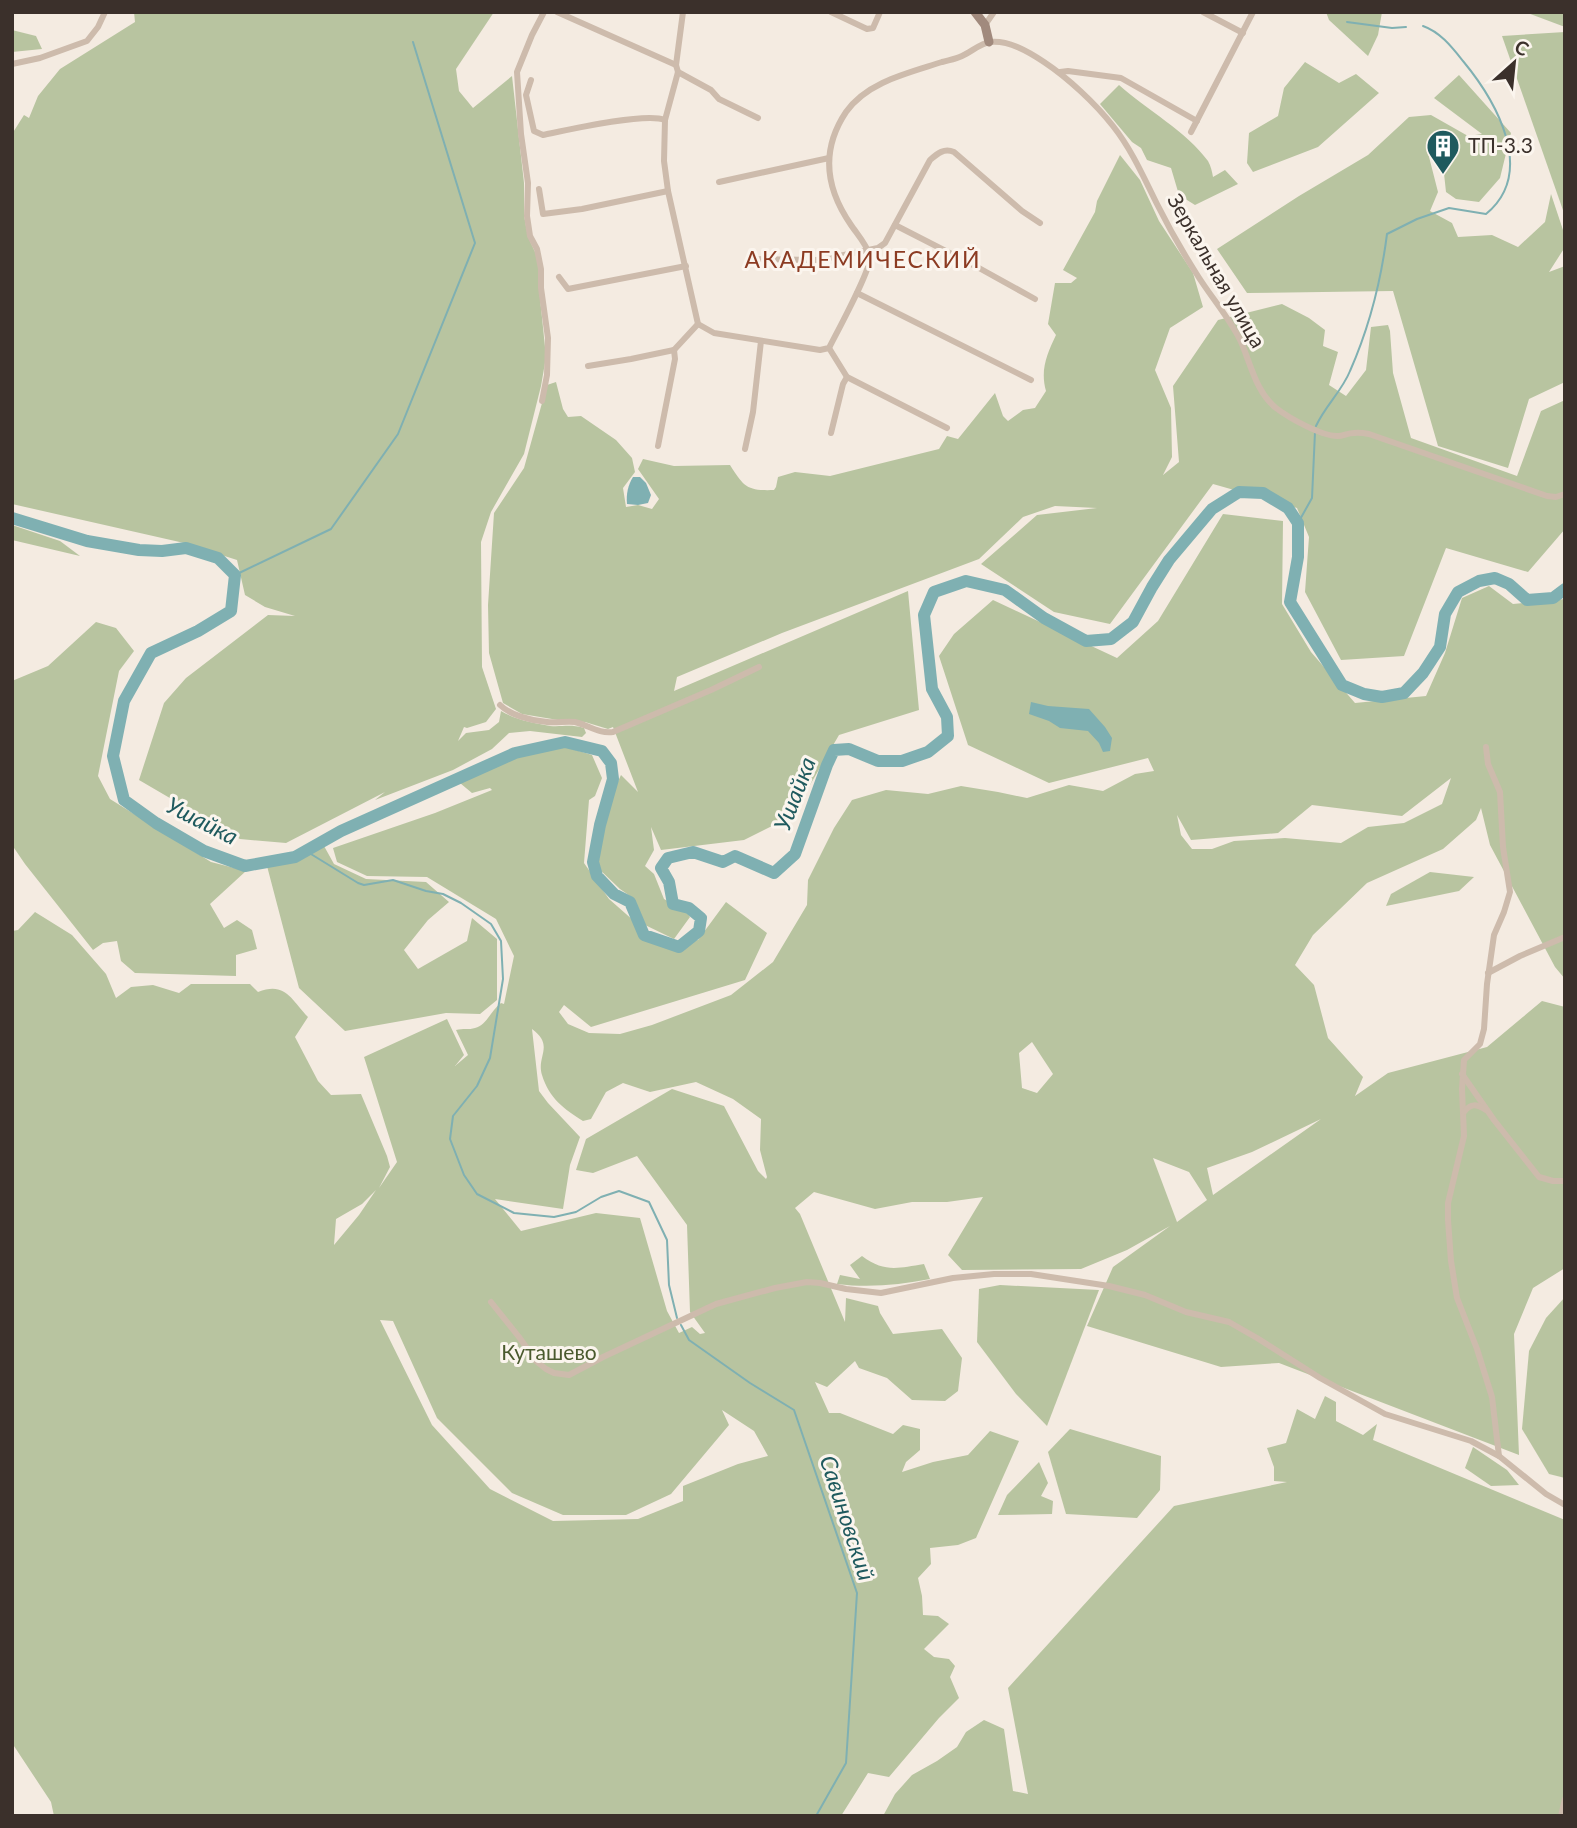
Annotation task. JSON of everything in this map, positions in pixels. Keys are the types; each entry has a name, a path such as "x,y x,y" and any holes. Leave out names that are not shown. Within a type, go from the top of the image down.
{"street":[{"path":"12,64 40,58 87,41 105,12"},
{"path":"542,401 547,375 548,338 541,269 537,249 530,236 527,216 528,183 520,134 517,72 531,35 544,12"},
{"path":"557,12 677,69 711,90 719,99 758,118"},
{"path":"683,12 677,69 665,120 664,161 668,191 698,324 714,333 820,350 829,348"},
{"path":"831,12 867,29 873,28 880,12"},
{"path":"829,348 857,293 870,260 868,251 835,198 829,176 833,139 839,124 846,111 867,90 962,56 989,42 985,26 975,12"},
{"path":"985,26 994,12"},
{"path":"1203,12 1242,33"},
{"path":"1191,132 1253,12"},
{"name":"Зеркальная улица","path":"989,42 1005,43 1031,53 1060,72 1114,127 1143,174 1157,205 1197,275 1242,345 1266,399 1278,409 1325,435 1369,433 1547,496 1565,494"},
{"path":"1060,72 1121,78 1197,121"},
{"path":"531,80 526,95 534,131 538,134 653,117 665,120"},
{"path":"752,259 819,260 878,248 885,243 930,160 946,150 954,152 1022,211 1040,223"},
{"path":"719,182 830,158"},
{"path":"539,189 543,214 582,209 668,191"},
{"path":"895,225 1035,299"},
{"path":"559,277 568,289 686,266"},
{"path":"857,293 1031,380"},
{"path":"588,366 674,350 698,324"},
{"path":"745,449 753,412 761,341"},
{"path":"829,348 847,377 947,428"},
{"path":"658,446 675,359 674,350"},
{"path":"831,433 847,377"},
{"path":"500,705 518,716 545,722 575,722 606,733 613,732 759,667"},
{"path":"1486,747 1488,764 1500,792 1502,836 1510,892 1494,934 1480,1044 1464,1060 1464,1136 1448,1203 1448,1220 1457,1298 1481,1359 1492,1397 1499,1457"},
{"path":"1488,973 1565,937"},
{"path":"1462,1074 1539,1177 1565,1181"},
{"path":"1464,1112 1468,1106 1474,1105 1488,1111"},
{"path":"491,1302 536,1361 554,1373 569,1375 716,1304 807,1282 881,1293 953,1278 1031,1273 1108,1285 1145,1295 1186,1312 1229,1322 1385,1414 1471,1441 1499,1457 1546,1494 1565,1505"},
{"path":"1561,1816 1565,1799"}],"green space":[{"path":"134,12 494,12 456,69 459,91 473,108 512,76 524,183 524,215 528,237 539,268 546,357 524,454 491,512 481,542 482,667 496,709 486,722 464,727 458,741 466,733 489,730 499,722 501,711 538,724 584,728 586,733 582,737 530,731 509,733 492,749 453,770 375,800 385,792 286,843 240,839 139,780 164,703 186,678 268,615 295,616 265,607 245,595 237,560 184,543 12,504 12,134 24,115 29,118 38,96 60,69 135,22"},
{"path":"1326,12 1382,12 1378,35 1368,56 1329,20"},
{"path":"1525,12 1565,12 1565,27"},
{"path":"12,30 36,36 42,49 12,52"},
{"path":"1565,32 1565,216 1502,36"},
{"path":"1305,62 1339,83 1356,74 1379,93 1318,147 1253,172 1247,163 1249,133 1278,116 1284,88"},
{"path":"1459,75 1511,133 1500,178 1479,202 1456,199 1446,192 1442,155 1427,149 1438,192 1430,211 1452,223 1458,237 1492,235 1518,247 1545,222 1551,194 1565,236 1565,247 1549,272 1565,266 1565,382 1529,399 1508,468 1438,446 1393,291 1247,293 1217,249 1368,155 1409,117 1431,115 1468,136 1482,134 1434,98"},
{"path":"1119,85 1189,140 1208,161 1213,177 1225,170 1238,184 1195,205 1179,195 1171,168 1147,160 1141,148 1132,142 1100,104"},
{"path":"1120,155 1140,180 1159,221 1193,273 1203,307 1170,328 1155,370 1171,408 1172,457 1163,475 1179,462 1173,386 1218,320 1282,304 1325,330 1323,346 1338,352 1329,385 1346,396 1366,370 1371,327 1388,325 1393,373 1411,438 1517,476 1541,411 1565,400 1565,529 1528,572 1446,548 1404,656 1341,660 1305,592 1309,537 1297,508 1213,484 1110,624 1054,612 981,564 1037,515 1097,508 1055,506 1023,517 979,559 782,633 677,677 674,691 908,591 919,710 839,735 792,816 744,840 661,850 651,827 654,850 645,866 654,874 664,899 686,911 690,917 674,939 645,925 633,898 598,868 608,808 621,775 638,792 613,727 608,729 585,722 522,714 503,703 489,653 488,605 494,513 524,468 547,385 556,382 563,409 568,417 581,416 616,440 632,458 635,472 623,488 626,507 638,505 652,509 659,499 638,469 643,459 674,466 730,465 747,486 758,490 774,490 778,477 795,472 830,476 939,449 947,436 958,439 995,393 1003,416 1008,421 1023,410 1035,408 1046,391 1044,369 1056,335 1048,324 1055,283 1071,283 1077,278 1063,270 1095,212 1097,201"},
{"name":"Куташево","path":"1223,514 1283,521 1282,604 1311,652 1355,703 1426,696 1445,653 1462,598 1489,586 1513,604 1565,599 1565,979 1555,967 1490,845 1481,808 1476,820 1443,849 1367,883 1313,935 1295,965 1314,985 1328,1038 1363,1077 1355,1096 1388,1073 1487,1047 1542,1001 1565,1007 1565,1268 1533,1288 1514,1334 1519,1455 1279,1363 1221,1367 1087,1326 1113,1267 1170,1226 1127,1250 1081,1269 962,1270 948,1255 983,1197 947,1202 912,1202 875,1209 814,1192 795,1208 800,1214 845,1322 846,1298 878,1306 893,1334 942,1329 962,1358 958,1391 945,1401 912,1400 887,1378 859,1368 855,1361 827,1387 815,1382 829,1413 840,1413 893,1434 903,1425 920,1429 920,1450 906,1462 902,1472 968,1455 990,1431 1019,1441 976,1538 958,1545 930,1548 931,1564 918,1578 923,1615 938,1616 949,1624 924,1649 934,1657 949,1659 955,1666 950,1677 959,1698 889,1777 868,1773 841,1816 54,1816 51,1802 12,1743 12,931 18,930 35,912 72,935 106,974 116,998 131,987 153,985 179,993 191,984 250,984 258,992 275,989 287,994 308,1017 295,1037 318,1081 331,1095 361,1094 390,1167 379,1188 397,1162 364,1057 447,1019 464,1055 455,1066 468,1055 456,1030 479,1026 501,1003 504,1004 514,956 496,919 427,877 367,876 337,862 333,848 492,790 490,788 472,793 460,783 512,758 566,747 592,755 602,778 595,796 589,800 584,863 609,899 659,943 698,940 726,902 767,933 745,980 591,1027 564,1005 559,1012 568,1024 589,1033 620,1034 652,1025 731,995 773,962 807,905 808,880 834,828 852,800 886,790 928,794 961,786 1027,798 1069,785 1103,791 1135,774 1154,771 1148,758 1049,783 968,745 939,656 954,634 993,600 1117,658 1158,621","holes":["1451,778 1442,804 1404,823 1368,827 1341,843 1285,838 1234,841 1212,849 1192,849 1181,835 1177,815 1191,840 1278,833 1312,805 1402,816","532,1029 539,1035 544,1046 541,1068 549,1090 564,1107 583,1121 591,1119 606,1092 623,1083 650,1092 696,1082 733,1099 761,1119 760,1150 766,1179 758,1171 724,1106 672,1089 586,1139 576,1170 593,1173 637,1156 687,1225 690,1312 705,1333 700,1334 692,1327 679,1333 667,1311 640,1218 596,1213 521,1231 495,1199 563,1209 570,1165 580,1137 539,1091","1032,1042 1053,1074 1037,1093 1022,1088 1019,1053","1321,1119 1213,1195 1207,1168 1252,1152","1153,1158 1189,1172 1207,1200 1177,1222","376,1190 334,1245 336,1219 362,1204","380,1320 393,1321 437,1418 512,1493 563,1515 626,1515 671,1494 729,1425 722,1410 754,1431 768,1456 738,1464 683,1486 683,1501 638,1519 553,1521 490,1489 432,1425"]},
{"path":"12,525 60,541 80,556 12,540"},
{"path":"96,622 116,628 134,651 119,671 98,776 110,799 211,862 246,871 210,904 224,928 237,920 252,930 257,949 236,955 236,976 135,973 121,961 117,941 103,943 93,950 12,845 12,681 48,666"},
{"path":"324,846 334,864 366,879 426,882 449,902 428,920 404,950 418,969 467,941 472,918 497,939 497,1000 480,1014 446,1013 345,1031 299,988 267,866 297,862"},
{"path":"1430,872 1474,877 1459,891 1386,906 1391,894"},
{"path":"862,1256 885,1267 924,1264 930,1279 884,1285 837,1284 840,1275 860,1279 850,1265"},
{"path":"1000,1285 1099,1290 1047,1426 1016,1394 977,1342 979,1289"},
{"path":"1565,1297 1565,1478 1549,1474 1522,1429 1529,1351 1546,1318"},
{"path":"1325,1396 1336,1402 1336,1421 1363,1435 1377,1424 1373,1440 1565,1520 1565,1816 883,1816 895,1794 912,1775 957,1747 966,1732 984,1720 1004,1729 1013,1791 1028,1794 1008,1688 1174,1506 1287,1482 1274,1481 1274,1467 1267,1448 1286,1443 1297,1409 1315,1419"},
{"path":"1070,1429 1161,1456 1160,1490 1137,1518 1066,1514 1048,1452"},
{"path":"1473,1447 1507,1470 1519,1485 1491,1486 1465,1468"},
{"path":"1039,1462 1048,1483 1041,1496 1053,1501 1052,1514 998,1515 1007,1495"}],"water":[{"path":"633,477 640,477 646,483 651,495 648,503 627,504"},
{"path":"1031,702 1089,709 1112,738 1110,751 1103,752 1088,731 1060,728 1029,714"}],"waterway":[{"name":"АКАДЕМИЧЕСКИЙ","path":"1347,22 1392,28 1406,27"},
{"name":"АКАДЕМИЧЕСКИЙ","path":"1316,426 1347,378 1357,355 1378,287 1387,234 1417,219 1449,208 1486,214 1501,197 1509,178 1510,158 1506,137 1488,96 1450,45 1423,26"},
{"path":"235,575 331,529 398,434 475,243 413,42"},
{"name":"АКАДЕМИЧЕСКИЙ","path":"1298,523 1312,498 1315,432"},
{"name":"Ушайка","path":"12,518 87,541 139,550 186,548 218,558 235,575 231,611 198,631 151,653 124,701 113,756 124,800 156,823 204,851 245,866 295,857 341,831 515,753 565,742 602,751 611,763 613,779 593,862 597,876 614,894 630,902 644,935 679,947 699,931 701,918 689,908 673,904 669,882 661,868 668,858 693,852 723,862 735,856 774,873 795,854 834,750 849,749 878,761 902,761 928,752 948,736 947,717 932,689 924,615 934,592 966,581 1005,590 1044,618 1086,641 1111,639 1133,622 1169,560 1212,509 1239,492 1263,493 1288,508 1298,523 1298,557 1290,602 1342,685 1364,694 1382,697 1404,693 1423,673 1440,647 1445,614 1458,592 1479,581 1495,578 1509,584 1527,600 1553,598 1565,589"},
{"name":"Савиновский","path":"306,851 358,883 364,885 393,880 443,894 491,924 501,941 503,979 490,1058 477,1086 453,1116 450,1139 464,1175 477,1194 514,1213 554,1217 576,1212 601,1197 619,1191 649,1202 667,1240 669,1285 677,1318"},
{"name":"Савиновский","path":"681,1325 689,1340 794,1410 857,1593 846,1763 816,1816"}],"place":[{"name":"ТП-3.3","path":"1443,176"}],"district":[{"name":"АКАДЕМИЧЕСКИЙ","path":"863,260"}]}
